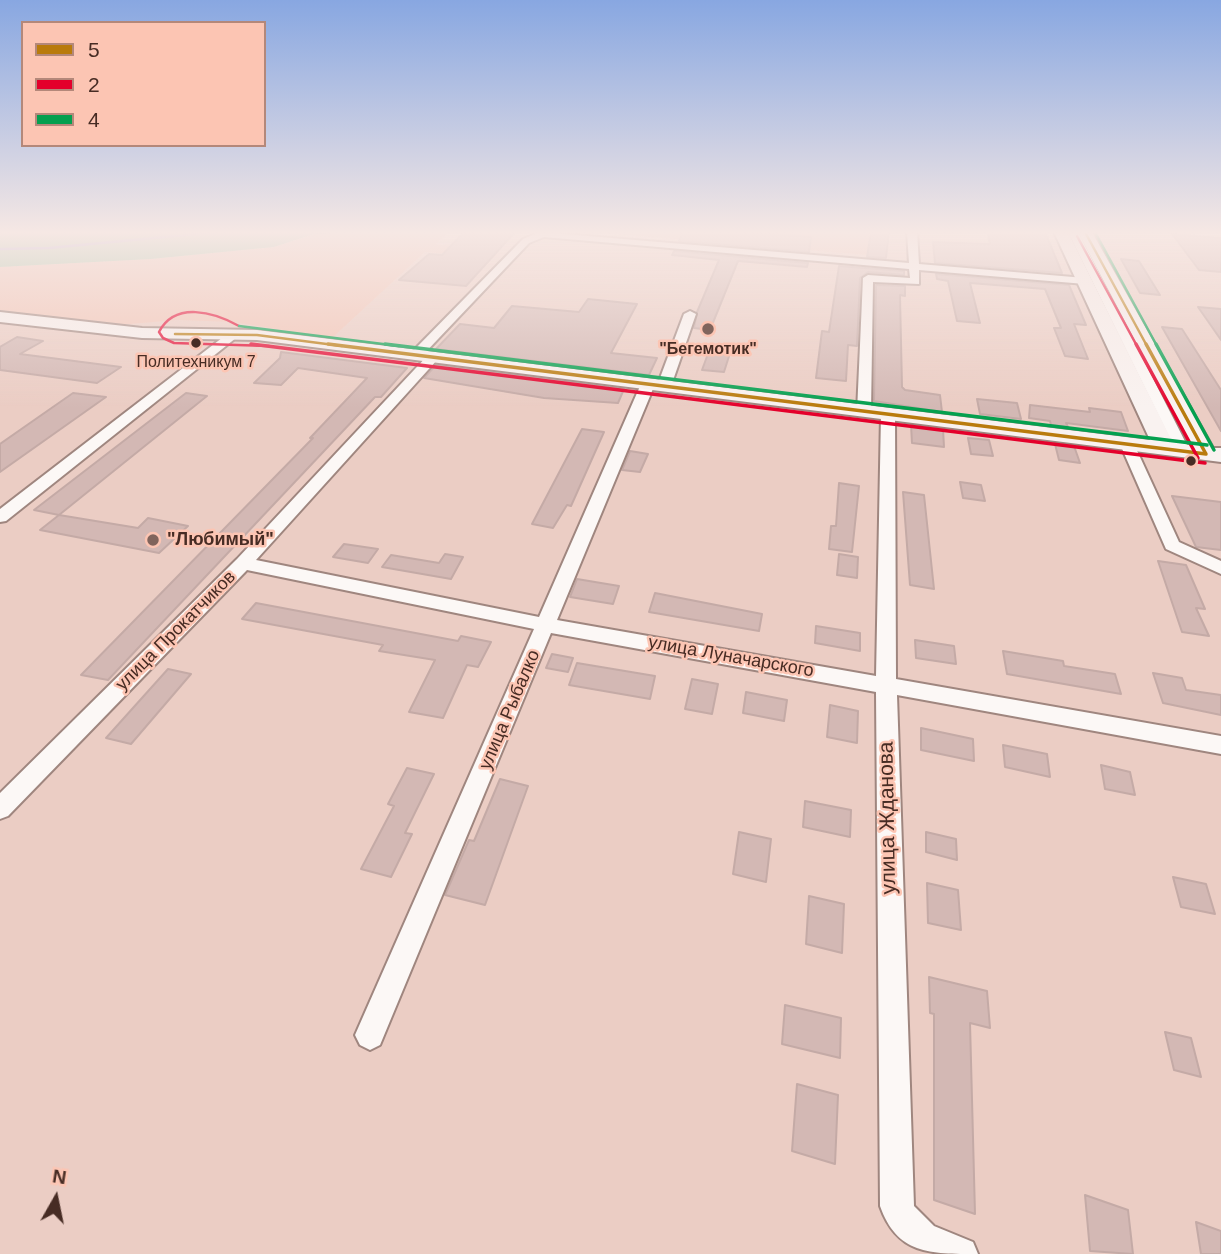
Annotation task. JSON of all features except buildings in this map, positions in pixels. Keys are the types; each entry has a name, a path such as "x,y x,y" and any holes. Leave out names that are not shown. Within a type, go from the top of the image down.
{"street":[{"name":"улица Прокатчиков","path":"0,809 243,563 482,291"},
{"name":"улица Жданова","path":"870,291 886,683 896,1200 900,1219 918,1236 961,1254"},
{"path":"1090,291 1174,450"},
{"path":"1100,291 1174,450"},
{"path":"1119,291 1213,454"},
{"name":"улица Рыбалко","path":"370,1035 547,625 690,314"},
{"path":"0,317 142,333 235,334 1213,454"},
{"path":"0,517 235,334"},
{"path":"1127,444 1172,545 1221,568"},
{"name":"улица Луначарского","path":"243,563 547,625 886,683 1221,745"}],"shaded area":[{"path":"0,291 383,291 332,338 233,322 177,320 94,327 0,314"}],"transit line":[{"name":"2","path":"1107,291 1198,458"},
{"name":"5","path":"1117,291 1206,454"},
{"name":"4","path":"1127,291 1214,450"},
{"name":"2","path":"239,326 220,317 183,312 164,322 159,332 163,338 174,343 256,344 1205,463"},
{"name":"4","path":"239,326 1207,445"},
{"name":"5","path":"175,334 257,335 1206,454"}],"place":[{"name":"\"Бегемотик\"","path":"708,329"},
{"name":"Политехникум 7","path":"196,343"},
{"name":"\"Любимый\"","path":"153,540"}]}
